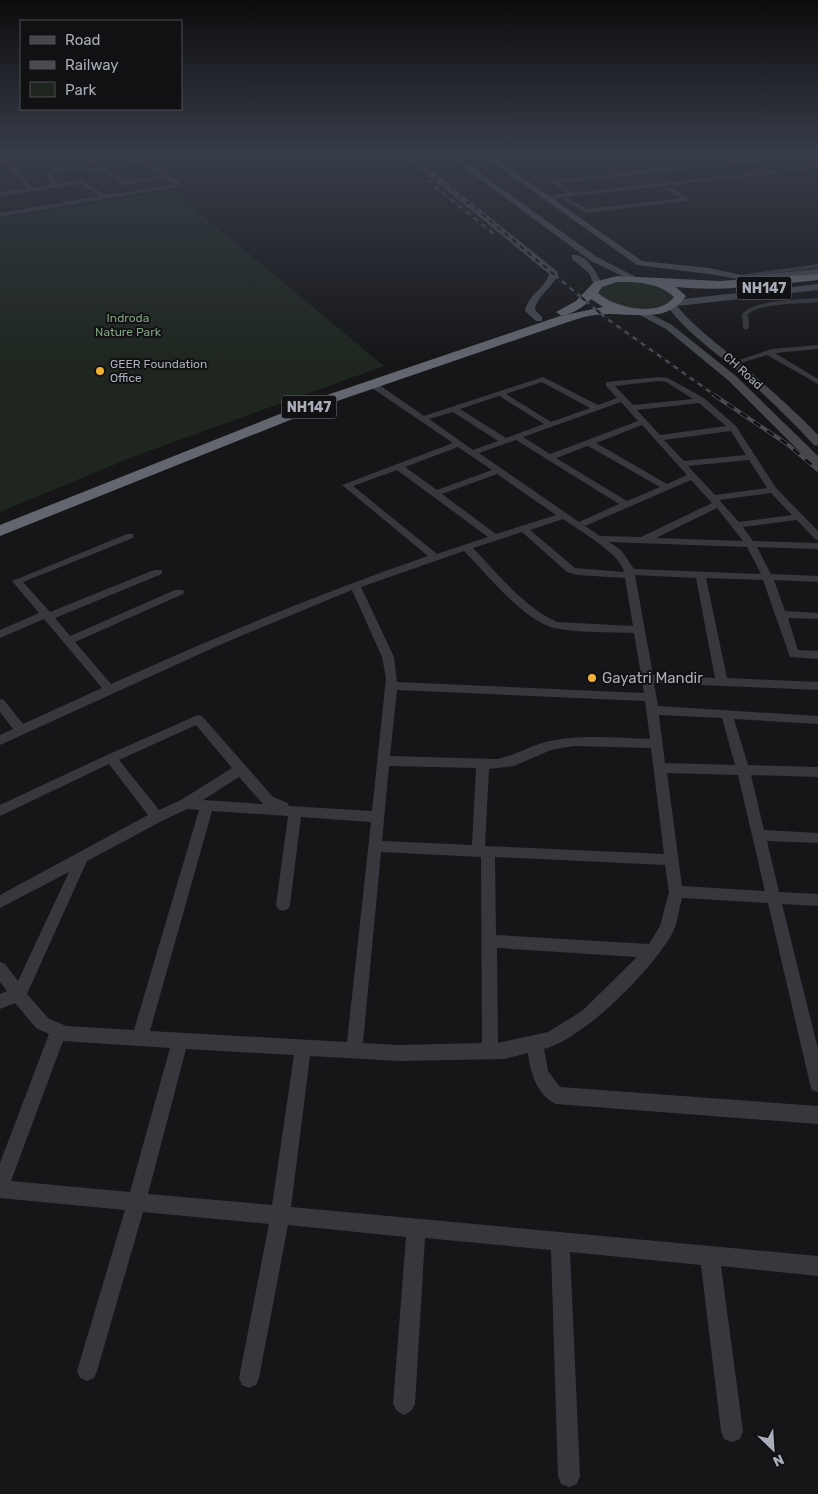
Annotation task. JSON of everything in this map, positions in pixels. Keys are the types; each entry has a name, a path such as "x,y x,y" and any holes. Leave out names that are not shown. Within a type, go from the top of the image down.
{"highway":[{"name":"NH147","path":"0,518 95,479 293,404 571,309 586,298 595,287 617,279 639,279 692,286 818,277"},
{"name":"NH147","path":"639,279 667,286 680,296 675,303"},
{"name":"NH147","path":"0,531 326,400 582,314 595,311 658,310 707,293 818,282"},
{"name":"NH147","path":"595,287 592,294 602,304 632,311"}],"street":[{"path":"490,222 554,273 553,278 539,292 530,306 530,311 539,319"},
{"path":"528,222 588,266 593,272 595,287"},
{"path":"542,222 602,263 639,279"},
{"path":"583,222 640,262 709,271 748,281 818,272"},
{"path":"581,250 592,228"},
{"path":"587,239 608,239"},
{"path":"734,276 818,266"},
{"path":"675,303 818,287"},
{"path":"746,328 745,314 756,307 818,300"},
{"name":"CH Road","path":"675,303 688,326 734,363 791,414 818,442"},
{"name":"CH Road","path":"632,311 669,327 733,379 818,463"},
{"path":"734,363 768,352 818,347"},
{"path":"768,352 798,372 818,382"},
{"path":"798,372 818,371"},
{"path":"422,419 543,379 597,408"},
{"path":"818,537 773,490 733,428 701,400 668,380 659,379 608,384 716,501 753,545 768,577 794,654 818,655"},
{"path":"0,969 17,994 42,1023 65,1034 399,1054 504,1051 552,1039 588,1016 653,951 667,928 676,892 648,679 628,566 617,552 496,471 372,384"},
{"path":"500,393 551,424"},
{"path":"472,454 622,399"},
{"path":"630,408 701,400"},
{"path":"454,409 505,441"},
{"path":"550,457 643,422"},
{"path":"659,438 733,428"},
{"path":"517,437 626,504"},
{"path":"590,443 666,487"},
{"path":"436,558 347,485 458,444"},
{"path":"682,464 751,456"},
{"path":"398,466 495,538"},
{"path":"435,494 496,471"},
{"path":"577,526 693,476"},
{"path":"642,540 716,501 773,490"},
{"path":"0,740 219,639 355,585 562,516"},
{"path":"737,525 800,517"},
{"path":"524,529 571,570 577,572 700,574 818,579"},
{"path":"110,690 17,581 130,536"},
{"path":"596,539 818,546"},
{"path":"467,548 530,611 542,620 554,625 639,630"},
{"path":"0,634 158,572"},
{"path":"700,574 722,682"},
{"path":"354,1051 392,678 388,657 355,585"},
{"path":"68,640 179,592"},
{"path":"780,614 818,616"},
{"path":"648,679 818,686"},
{"path":"391,686 651,704 727,715 818,720"},
{"path":"0,703 20,730"},
{"path":"727,715 743,770 773,897 812,1035 818,1084"},
{"path":"0,811 198,718 268,801 294,811"},
{"path":"384,761 496,764 514,761 548,746 573,741 656,744"},
{"path":"111,758 157,817"},
{"path":"483,763 483,852 489,941 490,1051"},
{"path":"660,768 818,772"},
{"path":"0,902 157,817 186,804 241,770"},
{"path":"186,804 378,817"},
{"path":"140,1038 208,805"},
{"path":"283,906 294,811"},
{"path":"758,835 818,838"},
{"path":"375,846 672,860"},
{"path":"0,1002 17,994 25,984 82,858"},
{"path":"676,892 818,900"},
{"path":"489,941 653,951"},
{"path":"58,1030 0,1188 818,1266"},
{"path":"87,1371 137,1202 180,1041"},
{"path":"534,1044 538,1068 543,1082 556,1095 818,1115"},
{"path":"249,1378 280,1216 303,1048"},
{"path":"404,1404 416,1228"},
{"path":"560,1242 569,1476"},
{"path":"710,1256 732,1431"}],"green space":[{"name":"Indroda Nature Park","path":"0,222 210,222 384,366 135,456 0,512"},
{"path":"629,281 653,285 664,289 674,296 667,305 653,309 630,309 600,297 598,292 604,286"}],"railway":[{"path":"479,222 493,233"},
{"path":"491,222 606,318 716,396"},
{"path":"714,395 787,444 818,470"}],"place":[{"name":"GEER Foundation Office","path":"100,371"},
{"name":"Gayatri Mandir","path":"592,678"}]}
